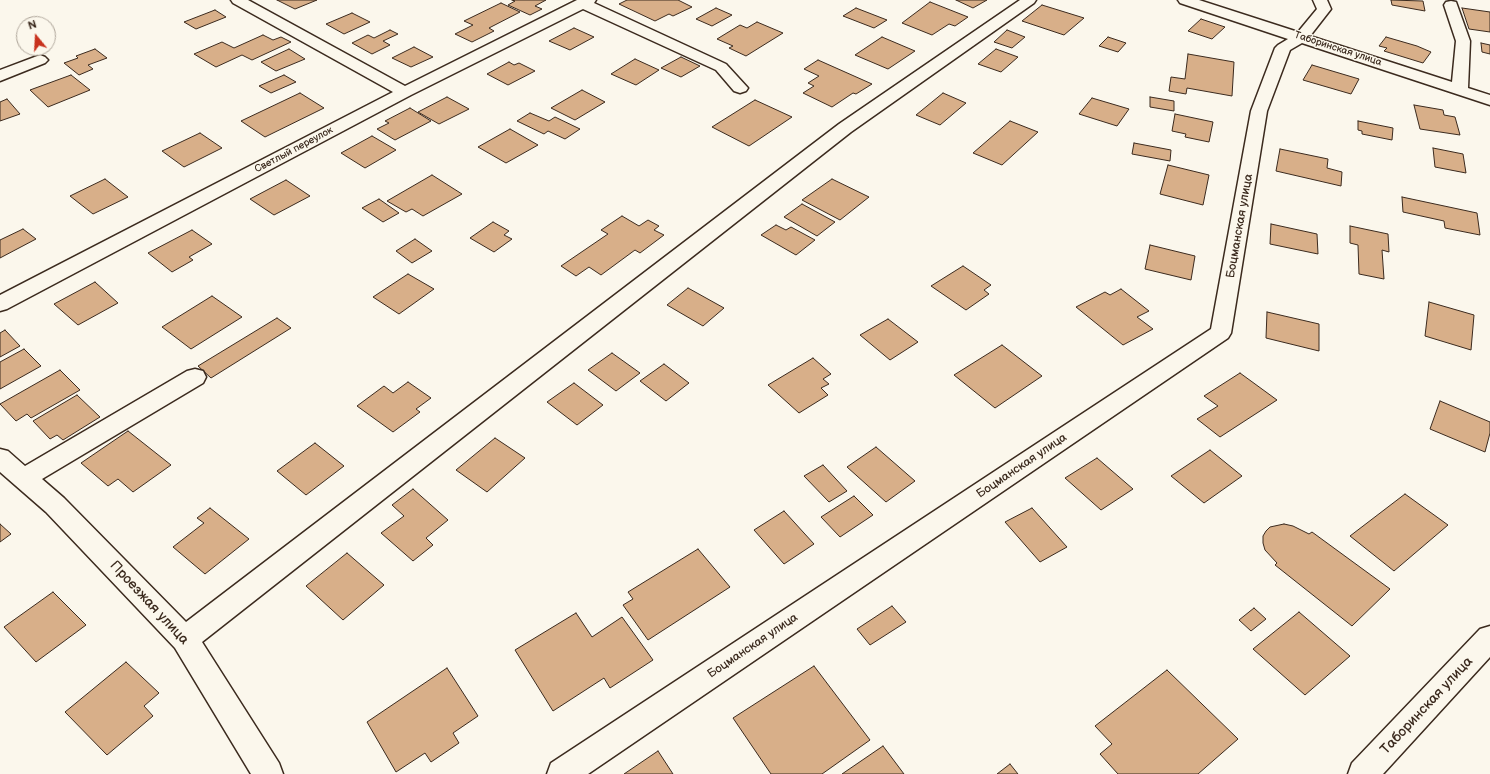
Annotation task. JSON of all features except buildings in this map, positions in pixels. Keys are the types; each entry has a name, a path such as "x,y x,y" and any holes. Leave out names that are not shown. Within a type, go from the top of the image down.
{"street":[{"path":"238,0 405,92"},
{"path":"185,639 845,128 1029,0"},
{"name":"Таборинская улица","path":"1185,0 1302,37 1490,100"},
{"path":"1302,37 1324,9 1320,0"},
{"path":"586,2 721,67 740,88"},
{"name":"Светлый переулок","path":"0,304 405,92 586,2"},
{"path":"1451,5 1463,41 1460,89"},
{"name":"Боцманская улица","path":"562,774 1221,333 1260,111 1283,48 1302,37"},
{"path":"0,76 40,60"},
{"path":"24,478 195,377"},
{"name":"Проезжая улица","path":"0,458 55,505 185,639 268,774"},
{"name":"Таборинская улица","path":"1364,774 1490,638"}]}
